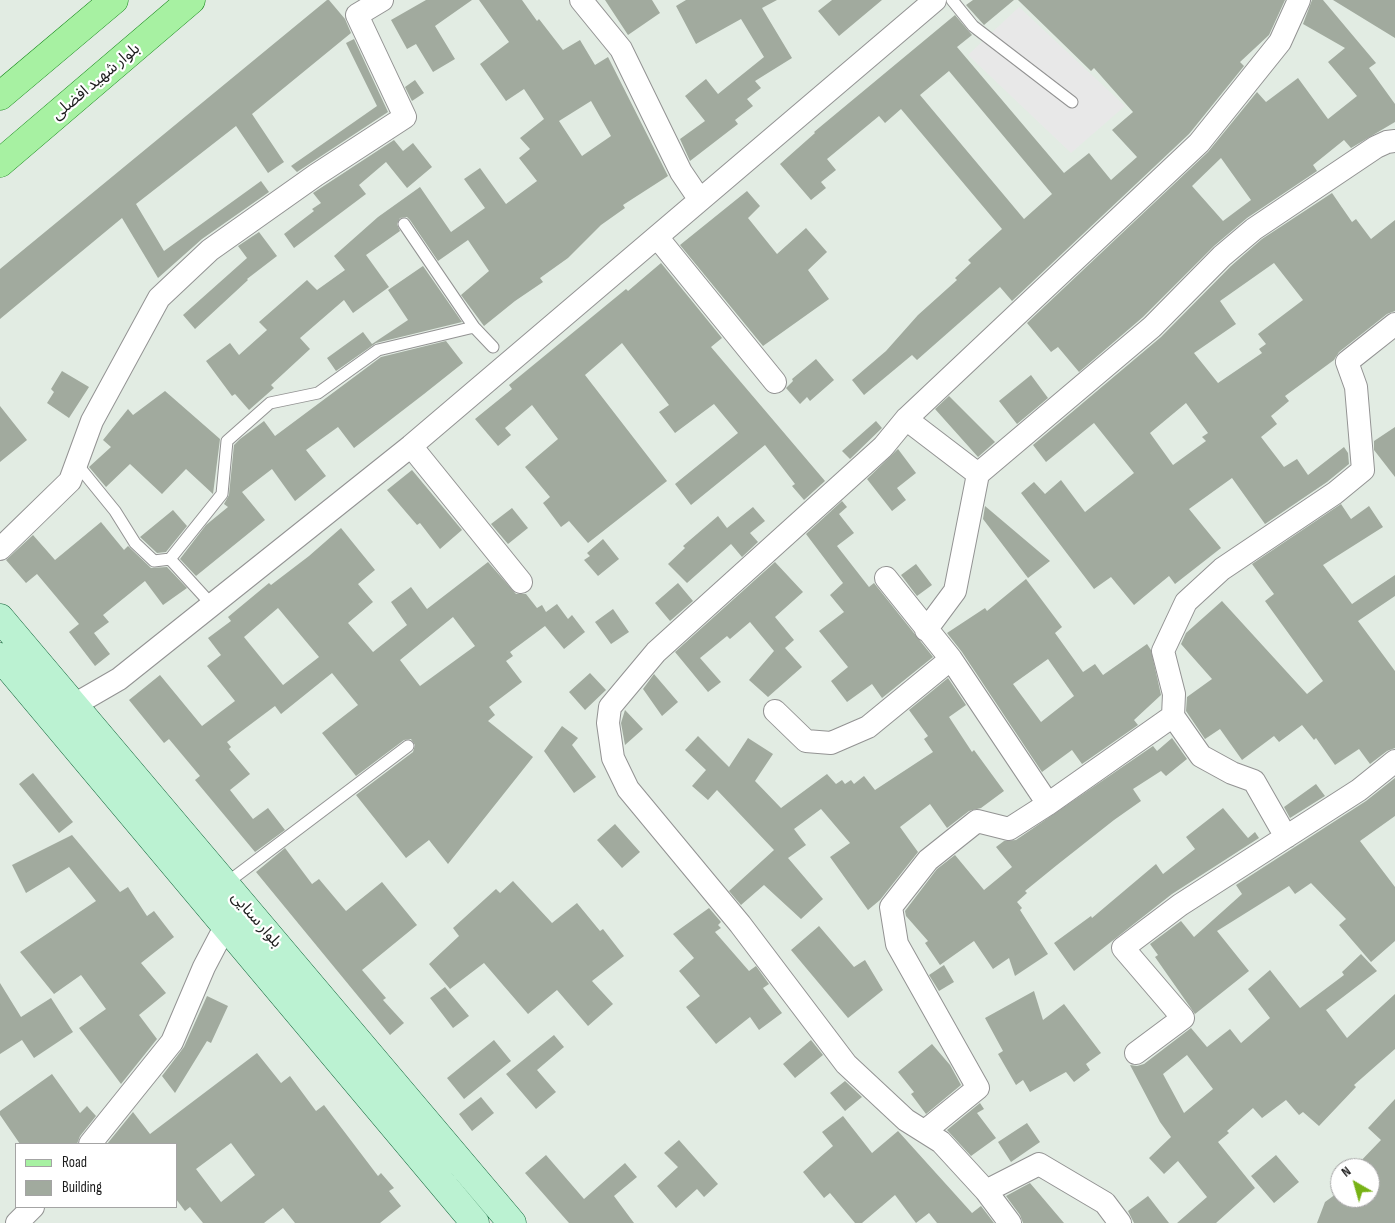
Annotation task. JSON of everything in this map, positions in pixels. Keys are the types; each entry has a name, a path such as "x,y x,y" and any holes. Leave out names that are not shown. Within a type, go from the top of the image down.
{"main road":[{"path":"0,96 114,0"},
{"name":"بلوار شهید افضلی","path":"0,163 191,0"},
{"name":"بلوار سنایی","path":"0,618 512,1223"},
{"name":"بلوار سنایی","path":"0,656 475,1223"}],"street":[{"path":"0,548 70,480 92,421 159,298 210,250 316,175 405,116 357,15 382,0"},
{"path":"581,0 621,49 681,172 700,200"},
{"path":"74,705 119,679 411,446 935,0"},
{"path":"1010,1223 986,1191 941,1142 906,1120 846,1064 740,924 628,789 613,758 608,723 610,707 656,652 884,447 906,419 1199,143 1280,42 1299,0"},
{"path":"926,630 955,591 978,474 1152,327 1222,256 1254,229 1376,147 1395,141"},
{"path":"657,237 775,382"},
{"path":"1286,837 1254,781 1232,773 1201,756 1173,716 1174,694 1163,651 1186,602 1222,569 1335,493 1363,470 1356,387 1346,362 1395,324"},
{"path":"906,419 978,474"},
{"path":"411,446 522,582"},
{"path":"886,578 951,659 1048,804"},
{"path":"775,712 806,742 831,743 868,727 951,659"},
{"path":"925,1131 978,1088 897,944 891,907 928,860 977,821 1009,828 1048,804 1173,716"},
{"path":"1136,1053 1183,1018 1123,948 1180,905 1359,790 1395,761"},
{"path":"91,1143 172,1042 204,968 226,925"},
{"path":"986,1191 1039,1164 1105,1203 1120,1223"},
{"path":"17,1223 32,1208"}],"lane":[{"path":"952,0 973,26 1072,102"},
{"path":"404,224 474,327 493,347"},
{"path":"76,463 115,511 134,543 154,561 170,559 222,494 227,441 270,403 318,393 378,350 474,327"},
{"path":"170,559 212,605"},
{"path":"224,885 408,746"}],"shaded area":[{"path":"1019,7 1125,106 1071,153 968,55"}],"building":[{"path":"327,0 345,19 351,33 252,114 284,162 268,173 236,126 136,204 164,251 261,181 269,192 202,239 158,278 122,218 0,319 0,269"},
{"path":"426,0 472,0 435,26 455,59 433,72 416,44 407,49 391,20"},
{"path":"479,0 522,0 537,21 539,19 563,50 580,40 595,65 608,57 668,176 623,205 625,208 601,225 568,258 540,278 543,282 515,301 484,326 461,295 489,271 468,240 438,261 410,220 407,217 400,218 397,224 400,231 366,255 389,287 353,313 344,300 300,338 310,349 271,385 274,388 249,410 235,394 232,396 206,361 230,343 239,355 267,330 259,322 307,280 317,290 345,270 334,256 378,217 420,187 451,232 485,208 464,179 480,168 506,204 537,181 519,158 530,149 520,138 544,119 524,89 506,101 480,64 509,42","holes":["591,101 611,136 582,156 559,121"]},
{"path":"605,0 652,0 660,13 628,35"},
{"path":"686,0 777,0 762,8 792,58 755,81 761,88 747,99 753,106 735,120 738,124 690,161 680,139 705,121 685,96 706,79 718,94 764,57 741,19 696,44 676,6"},
{"path":"832,0 882,0 839,36 818,11"},
{"path":"973,0 1014,0 984,25 966,5"},
{"path":"1018,0 1285,0 1269,35 1240,62 1244,66 1189,134 1012,301 1000,287 917,360 912,355 864,395 852,380 886,351 918,315 957,280 955,278 971,263 968,260 1002,229 901,109 885,123 879,116 827,159 836,170 821,182 826,188 811,200 780,164 814,132 955,15 972,35 957,47 1064,173 1089,153 1111,180 1137,157 1112,130 1133,112 1094,68 1091,71","holes":["949,71 1052,194 1024,219 920,95"]},
{"path":"1312,0 1323,0 1376,63 1369,68 1395,104 1395,122 1351,148 1344,140 1313,165 1317,171 1247,218 1214,246 1143,317 1079,372 1058,347 1051,352 1027,323 1208,152 1257,92 1266,102 1298,78 1328,119 1357,96 1328,62 1345,48 1303,24","holes":["1221,158 1251,200 1223,221 1192,186"]},
{"path":"1333,0 1395,0 1395,38"},
{"path":"354,39 388,112 297,172 291,166 377,106 346,43"},
{"path":"415,80 424,93 412,101 405,87"},
{"path":"394,140 403,151 413,143 432,167 407,188 386,162 359,185 366,194 294,248 284,234 314,211 312,209 321,203 313,193"},
{"path":"747,191 760,206 748,218 777,254 806,228 827,252 808,270 829,299 763,346 680,245"},
{"path":"1332,193 1352,222 1356,219 1371,239 1395,220 1395,311 1387,314 1339,352 1334,360 1285,396 1289,401 1271,416 1277,424 1261,437 1284,467 1297,459 1308,475 1344,447 1348,453 1349,464 1327,482 1265,524 1232,478 1189,509 1221,548 1175,584 1169,576 1134,605 1111,577 1094,589 1021,493 1034,482 1045,494 1061,480 1085,512 1134,473 1094,423 1046,462 1033,445 1161,337 1231,266 1262,239","holes":["1274,263 1303,300 1258,334 1266,344 1259,349 1262,353 1218,383 1194,353 1236,324 1220,301","1186,403 1208,433 1202,437 1206,441 1173,465 1150,433"]},
{"path":"259,232 277,256 247,279 195,329 183,315 247,258 238,246"},
{"path":"661,263 722,338 711,347 825,481 804,500 792,486 795,484 765,445 691,505 675,484 738,433 714,404 675,433 659,412 669,405 622,343 585,375 667,481 588,543 569,521 561,527 543,503 550,497 525,467 558,439 532,405 505,428 511,435 498,446 475,419 512,389 509,385 626,289 628,291"},
{"path":"423,266 462,322 376,343 336,371 327,358 363,332 372,344 408,320 388,290"},
{"path":"446,341 463,363 424,394 354,448 338,427 306,450 326,476 295,501 272,469 242,492 265,520 196,576 180,559 206,525 228,507 224,504 229,495 234,445 240,439 264,421 275,436 381,357"},
{"path":"816,359 834,380 810,401 807,397 800,404 786,388 793,381 792,379"},
{"path":"62,371 89,387 69,418 47,403 54,392 51,389"},
{"path":"1031,375 1048,398 1017,424 999,401"},
{"path":"165,391 220,439 213,494 186,469 162,494 130,464 106,487 89,467 111,447 103,440 128,409 133,415"},
{"path":"949,396 995,442 978,457 935,409"},
{"path":"0,406 27,440 0,462"},
{"path":"876,421 882,428 850,459 842,451"},
{"path":"1395,427 1395,477 1374,450 1374,441"},
{"path":"898,449 916,473 897,488 906,500 892,511 867,479"},
{"path":"412,470 462,530 440,549 420,523 417,525 387,490"},
{"path":"842,501 847,507 839,514 854,533 837,546 869,587 874,583 933,657 882,698 872,684 847,702 831,681 848,667 819,631 844,612 830,595 843,583 806,534"},
{"path":"1341,504 1351,519 1369,506 1383,527 1323,565 1352,604 1395,575 1395,596 1358,621 1395,671 1395,748 1387,751 1370,764 1359,749 1335,765 1316,738 1314,740 1302,725 1279,742 1274,736 1242,760 1220,729 1205,739 1186,711 1187,697 1212,679 1181,644 1186,633 1222,601 1307,694 1323,681 1265,601 1274,594 1252,564"},
{"path":"985,506 1050,561 1028,578 983,519"},
{"path":"753,507 765,521 750,533 758,542 742,557 731,544 687,583 668,564 685,548 683,546 718,516 727,528"},
{"path":"512,508 528,528 508,544 491,524"},
{"path":"173,510 187,526 166,552 157,553 140,537"},
{"path":"101,522 124,550 128,546 151,568 167,567 187,588 163,605 145,581 103,615 109,622 94,633 110,654 95,666 69,632 79,624 37,574 26,583 6,560 33,535 55,560"},
{"path":"341,528 375,570 358,584 373,602 348,623 373,652 407,625 391,602 411,587 427,609 488,562 516,594 526,594 537,608 542,605 546,612 557,604 568,619 572,615 585,632 564,649 545,626 510,652 513,656 506,661 522,682 489,707 495,715 488,721 533,757 448,864 429,840 406,858 356,795 413,752 415,745 411,739 404,740 356,776 322,733 358,705 332,673 281,714 275,706 227,742 231,747 229,749 250,774 230,790 253,819 268,808 285,830 255,852 195,780 200,776 169,739 164,743 129,700 160,675 202,726 235,701 207,666 221,655 208,638 231,621 228,617 269,583 271,585 309,556","holes":["278,608 319,657 283,685 244,637","453,617 475,646 420,686 400,660"]},
{"path":"603,539 619,559 598,576 584,560 590,556 587,553"},
{"path":"775,562 803,592 775,617 794,640 785,648 802,667 768,697 749,680 774,651 750,622 730,639 727,636 700,658 721,682 708,692 675,652"},
{"path":"916,564 932,585 917,596 901,575"},
{"path":"1026,579 1062,627 1055,633 1083,672 1095,664 1103,675 1147,644 1151,650 1161,695 1134,720 1138,725 1082,764 1072,750 1042,772 962,652 947,633 985,608 987,611","holes":["1048,659 1074,696 1041,722 1013,684"]},
{"path":"678,583 693,601 670,621 655,603"},
{"path":"613,609 629,632 611,644 595,622"},
{"path":"590,673 606,690 585,710 569,692"},
{"path":"654,674 678,702 662,716 643,689"},
{"path":"948,678 966,705 949,717 972,752 974,750 1004,791 981,808 969,811 947,828 930,804 900,827 918,852 880,900 868,910 830,857 850,843 821,809 794,829 806,845 788,858 823,899 801,919 764,885 741,905 729,891 774,850 717,790 708,800 692,786 706,770 685,750 698,736 729,767 748,738 773,754 755,781 781,808 827,774 836,784 842,780 845,784 851,780 854,784 864,776 875,790 933,752 924,739 928,736 909,710"},
{"path":"625,710 643,729 625,745 621,723"},
{"path":"562,726 578,738 572,745 596,777 574,793 544,751"},
{"path":"1172,738 1187,759 1166,776 1161,771 1133,789 1141,801 1114,820 1025,891 1027,893 1017,902 1022,908 1020,910 1048,954 1015,976 1009,958 993,969 974,941 940,965 925,943 928,941 906,916 905,911 937,869 955,855 984,890 1012,867 996,847 1004,841 1016,840 1153,746 1157,751"},
{"path":"33,773 73,822 59,833 19,784"},
{"path":"1395,778 1395,816 1360,841 1395,887 1395,941 1371,962 1339,925 1346,919 1311,883 1295,894 1289,886 1217,931 1249,971 1195,1014 1155,957 1158,955 1150,944 1181,921 1194,937 1242,894 1236,885 1366,801"},
{"path":"1316,784 1325,796 1290,818 1284,807"},
{"path":"1223,808 1248,838 1255,832 1259,838 1172,894 1074,971 1054,943 1091,916 1092,918 1156,864 1163,874 1195,849 1186,837"},
{"path":"615,824 640,852 622,868 597,840"},
{"path":"72,835 120,892 128,887 147,916 154,911 174,937 141,963 166,993 139,1015 157,1039 121,1084 79,1028 106,1009 81,975 54,994 20,952 96,901 69,867 26,893 12,865"},
{"path":"285,848 312,884 319,879 346,911 382,882 417,925 362,970 386,998 383,1000 404,1023 390,1035 256,872"},
{"path":"513,881 552,923 577,903 600,931 603,929 624,956 592,981 613,1004 588,1026 557,990 528,1014 484,963 450,989 429,964 459,936 453,928 496,889 500,893"},
{"path":"709,908 721,922 718,925 721,928 715,932 749,971 756,966 769,984 763,988 782,1013 759,1030 750,1017 716,1044 686,1007 700,996 679,971 694,958 673,934"},
{"path":"819,926 854,967 865,960 883,990 848,1018 791,950"},
{"path":"1361,954 1377,971 1326,1010 1347,1038 1395,994 1395,1049 1354,1085 1356,1087 1319,1126 1303,1112 1299,1115 1286,1100 1262,1118 1253,1108 1227,1131 1229,1133 1218,1142 1255,1188 1216,1223 1177,1223 1207,1197 1178,1161 1164,1174 1149,1158 1171,1137 1160,1122 1130,1065 1144,1064 1191,1028 1207,1047 1230,1029 1241,1043 1270,1018 1248,989 1270,970 1300,1008 1344,975 1342,972","holes":["1187,1055 1213,1089 1184,1113 1163,1074"]},
{"path":"944,965 954,982 939,991 929,975"},
{"path":"0,983 21,1017 51,998 73,1032 34,1058 22,1040 0,1054"},
{"path":"445,987 469,1016 453,1028 430,998"},
{"path":"1034,991 1043,1020 1064,1004 1101,1053 1086,1064 1090,1070 1074,1082 1066,1072 1030,1092 1023,1080 1016,1085 998,1054 1003,1051 985,1018"},
{"path":"207,996 228,1006 211,1043 207,1041 175,1093 162,1076 184,1047"},
{"path":"554,1035 564,1047 537,1070 556,1092 536,1109 506,1074"},
{"path":"494,1040 511,1061 464,1099 447,1078"},
{"path":"811,1040 823,1055 795,1078 783,1064"},
{"path":"932,1044 950,1065 961,1085 926,1114 911,1094 914,1092 898,1072"},
{"path":"257,1053 281,1083 290,1076 316,1111 324,1105 378,1176 381,1173 394,1188 389,1191 401,1206 380,1223 295,1223 283,1208 264,1223 203,1223 190,1207 185,1211 178,1202 178,1143 108,1143 133,1112 150,1134","holes":["231,1143 255,1175 221,1202 196,1169"]},
{"path":"52,1074 80,1113 87,1106 96,1116 80,1136 77,1143 19,1143 0,1115 0,1111"},
{"path":"845,1081 862,1097 845,1111 830,1093"},
{"path":"481,1097 494,1113 472,1131 459,1114"},
{"path":"1395,1099 1395,1223 1317,1223 1325,1202 1330,1198 1330,1208 1380,1208 1380,1158 1364,1158 1381,1140 1368,1128"},
{"path":"980,1103 984,1109 977,1113 996,1138 971,1156 947,1130"},
{"path":"843,1116 872,1153 898,1131 972,1213 981,1206 994,1223 937,1223 929,1213 916,1223 895,1195 862,1223 855,1223 830,1193 824,1198 803,1172 833,1146 822,1132"},
{"path":"1027,1123 1040,1142 1011,1162 998,1142"},
{"path":"679,1140 718,1184 704,1197 697,1189 676,1208 657,1186 678,1167 664,1153"},
{"path":"546,1155 584,1199 625,1163 637,1177 614,1196 634,1223 569,1223 525,1173"},
{"path":"1276,1155 1299,1182 1274,1203 1251,1176"},
{"path":"1030,1183 1064,1223 1023,1223 1020,1215 1006,1196"},
{"path":"1148,1196 1169,1223 1134,1223 1128,1211"}]}
